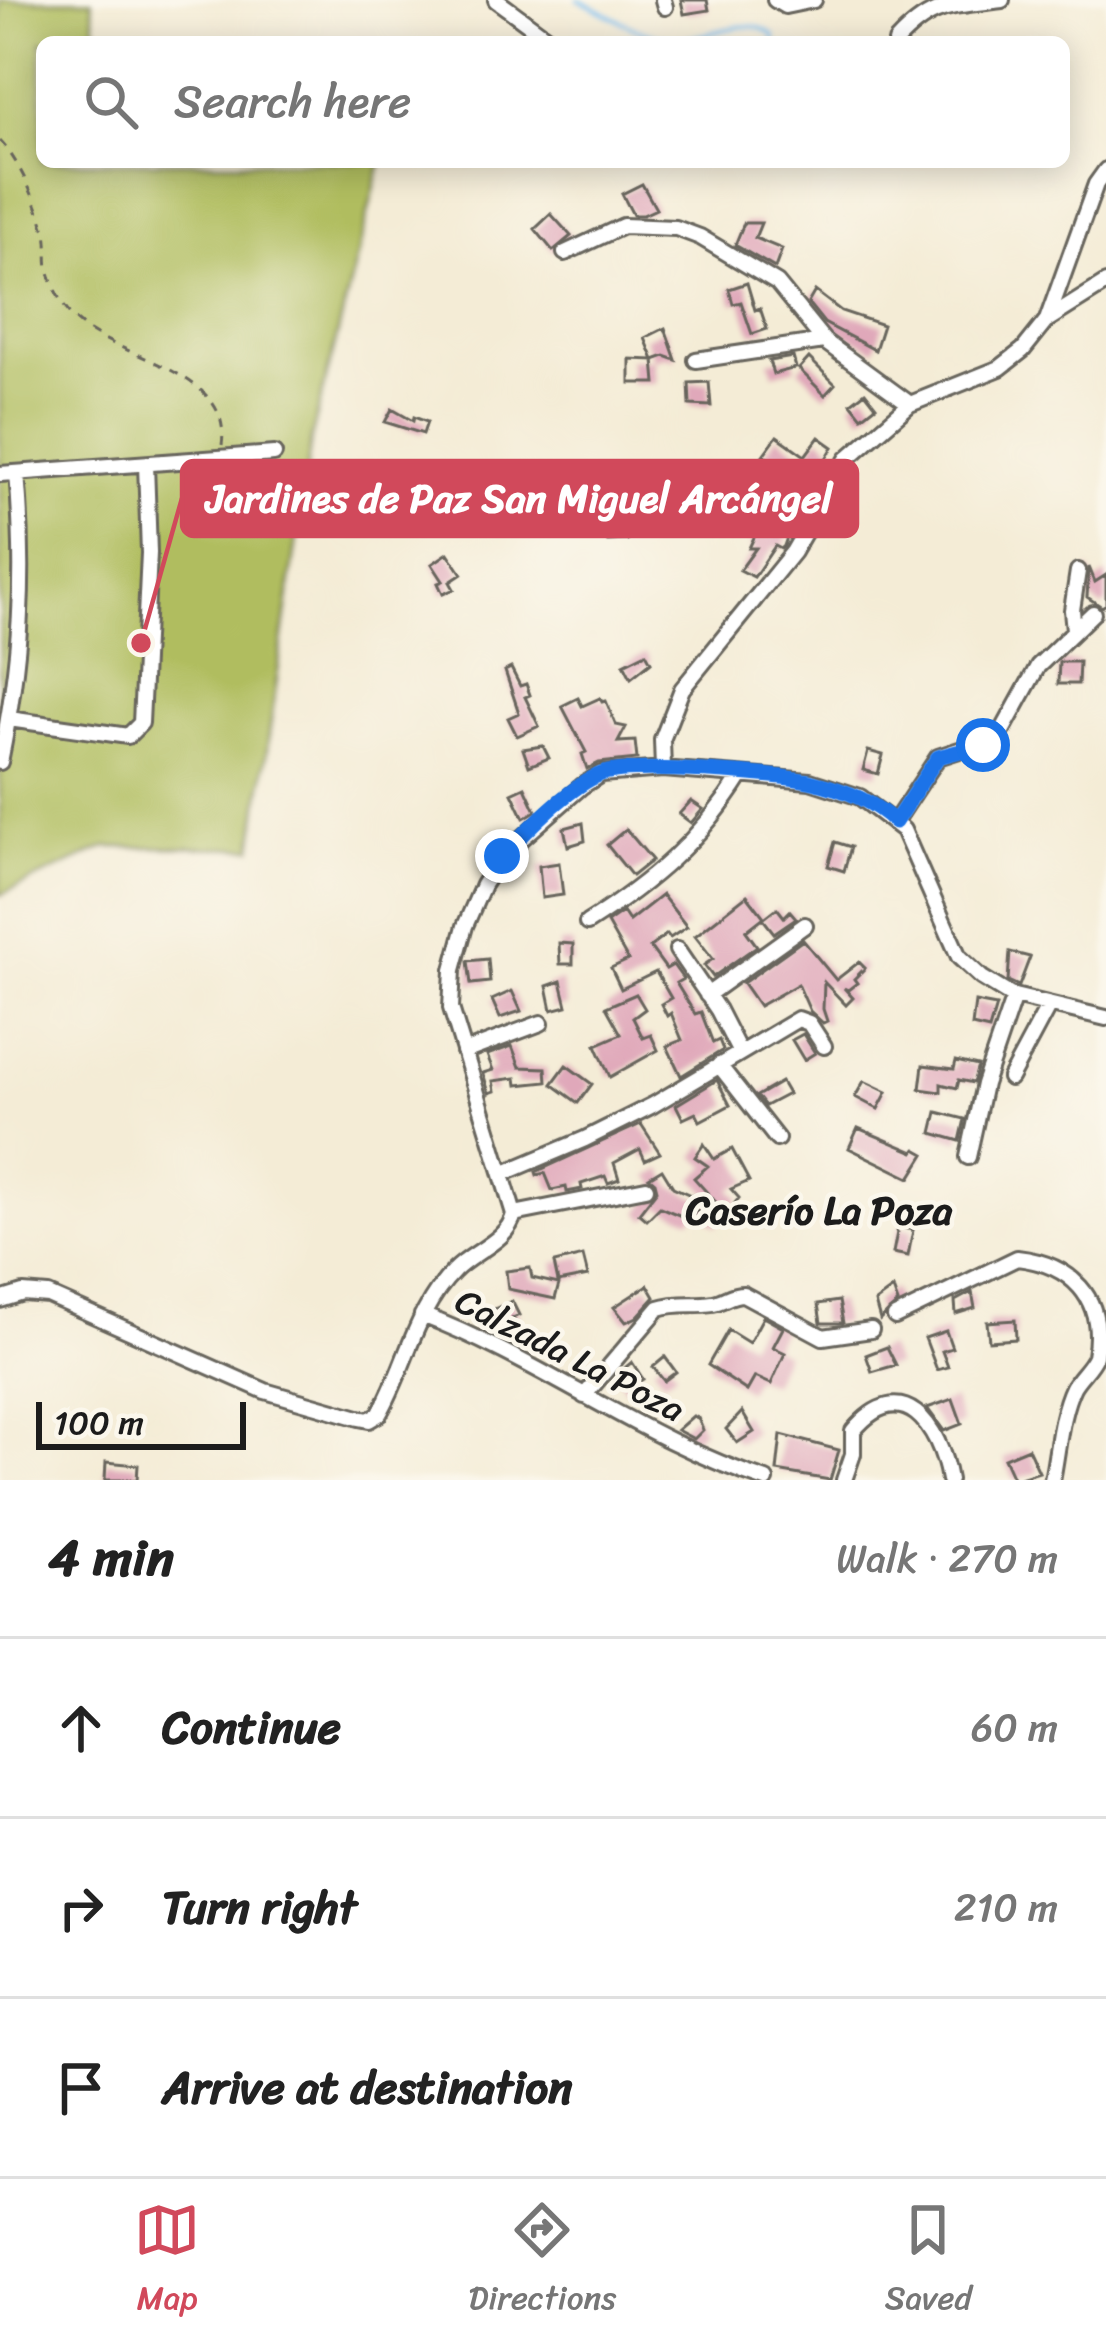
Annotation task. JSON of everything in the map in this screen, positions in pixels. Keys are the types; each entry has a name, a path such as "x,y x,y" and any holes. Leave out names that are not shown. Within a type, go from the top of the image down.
{"street":[{"path":"496,0 546,36"},
{"path":"775,0 784,6 814,0"},
{"path":"901,36 917,18 945,8 1002,0"},
{"path":"663,770 662,740 682,689 793,552 847,459 910,404 1000,368 1023,350 1047,320 1096,184 1106,170"},
{"path":"566,253 623,226 676,227 700,237 777,283 824,340 910,404"},
{"path":"1047,320 1106,283"},
{"path":"696,360 824,340"},
{"path":"0,474 274,454"},
{"path":"9,719 128,736 141,723 149,553 146,464"},
{"path":"0,762 22,634 17,473"},
{"path":"1074,630 1078,572"},
{"path":"895,822 938,757 999,737 1038,666 1093,613"},
{"path":"422,1315 452,1273 501,1236 514,1214 451,1008 453,970 465,926 502,856 602,774 663,770 810,781 860,796 903,830 958,957 1014,996 1106,1018"},
{"path":"586,922 644,886 667,865 722,807 741,776"},
{"path":"707,994 805,926"},
{"path":"676,950 739,1052"},
{"path":"968,1157 984,1084 1014,996"},
{"path":"1010,1078 1049,1005"},
{"path":"502,1174 585,1139 798,1019 808,1023 824,1046"},
{"path":"464,1052 541,1023"},
{"path":"719,1065 777,1139"},
{"path":"514,1214 646,1188"},
{"path":"895,1317 1017,1258 1054,1268 1091,1290 1103,1311 1102,1332 1095,1356 1072,1388 1052,1480"},
{"name":"Calzada La Poza","path":"0,1300 23,1293 48,1295 265,1391 369,1420 387,1401 422,1315 470,1333 584,1396 766,1480"},
{"path":"584,1396 659,1308 672,1304 720,1302 732,1294 743,1294 823,1337 871,1330"},
{"path":"844,1480 853,1454 853,1431 868,1415 892,1402 908,1406 925,1420 949,1480"}],"path":[{"path":"0,141 26,181 46,231 49,271 61,301 78,322 195,386 225,423 218,458"}],"green space":[{"path":"0,0 92,0 96,36 36,36 36,168 379,168 311,439 253,848 106,847 0,895"}],"building":[{"path":"681,0 707,0 709,10 684,14"},
{"path":"642,184 656,209 633,215 622,194"},
{"path":"551,214 571,236 553,251 535,229"},
{"path":"744,223 761,223 755,238 782,249 775,268 735,245"},
{"path":"747,283 767,329 752,334 741,302 733,304 729,289"},
{"path":"815,291 841,311 883,325 875,350 824,323 808,303"},
{"path":"665,328 676,360 665,356 654,360 645,338"},
{"path":"793,357 796,368 773,374 769,361"},
{"path":"809,358 835,384 825,395 799,369"},
{"path":"630,359 654,360 656,383 630,383"},
{"path":"709,382 711,406 690,405 689,383"},
{"path":"865,392 876,406 862,417 851,403"},
{"path":"392,409 413,421 414,417 427,422 423,434 385,422"},
{"path":"777,436 805,456 819,437 833,447 801,500 787,514 794,517 784,546 775,546 754,577 740,570 756,548 749,548 759,527 744,518 752,488 778,493 790,473 763,455"},
{"path":"627,513 628,540 608,541 608,514"},
{"path":"448,553 462,574 450,582 454,589 443,594 438,583 443,581 432,564"},
{"path":"1089,567 1095,582 1106,575 1102,607 1087,597"},
{"path":"646,653 651,662 631,678 624,664"},
{"path":"1059,662 1079,662 1078,684 1058,684"},
{"path":"511,668 520,686 526,684 530,695 525,697 539,726 517,736 508,718 519,713 505,671"},
{"path":"578,698 582,706 600,698 606,701 616,725 626,727 618,742 635,741 637,759 587,769 582,754 586,752 562,706"},
{"path":"543,746 549,758 529,766 523,749"},
{"path":"868,751 883,755 878,774 863,770"},
{"path":"525,787 536,811 524,818 512,793"},
{"path":"691,801 703,809 691,823 679,814"},
{"path":"583,823 585,841 568,846 564,828"},
{"path":"626,829 652,860 632,876 607,845"},
{"path":"835,842 851,847 844,871 828,866"},
{"path":"559,863 563,895 542,898 539,866"},
{"path":"662,895 687,927 650,947 666,969 673,965 683,979 676,983 695,1014 701,1012 713,1043 719,1040 723,1050 681,1076 667,1046 682,1040 671,1013 667,1016 661,1004 671,998 656,972 621,989 611,968 628,960 607,923 623,912 629,921"},
{"path":"747,895 764,917 746,931 757,946 713,977 704,965 713,959 695,936"},
{"path":"777,908 784,917 790,911 796,918 774,933 763,919"},
{"path":"803,940 836,980 859,962 865,968 854,979 857,983 844,988 853,998 846,1005 824,982 827,1021 823,1023 810,1011 798,984 759,1006 743,983"},
{"path":"559,943 573,944 573,964 560,964"},
{"path":"1010,952 1030,957 1019,986 1008,981"},
{"path":"488,959 490,982 471,984 468,961"},
{"path":"561,981 567,1006 552,1010 547,986"},
{"path":"512,991 521,1011 500,1018 492,1000"},
{"path":"636,994 645,1009 633,1018 643,1038 651,1035 658,1050 610,1077 596,1045 621,1034 606,1007"},
{"path":"975,1002 996,1006 989,1030 972,1026"},
{"path":"803,1034 815,1053 804,1060 792,1040"},
{"path":"512,1046 520,1067 546,1068 547,1082 493,1081 495,1091 489,1093 483,1073 493,1070 487,1055"},
{"path":"956,1061 978,1066 973,1083 959,1080 957,1088 941,1084 941,1092 920,1089 923,1065 954,1069"},
{"path":"566,1065 592,1084 578,1103 552,1084"},
{"path":"717,1080 730,1105 700,1121 696,1113 683,1119 676,1105"},
{"path":"864,1081 887,1092 878,1109 855,1097"},
{"path":"781,1082 788,1094 765,1106 757,1096"},
{"path":"937,1112 965,1119 960,1141 932,1133"},
{"path":"641,1124 660,1153 645,1160 640,1149 614,1163 619,1179 608,1183 605,1176 567,1192 566,1187 552,1190 545,1173 537,1175 536,1172"},
{"path":"858,1128 925,1154 910,1178 849,1148"},
{"path":"704,1144 714,1159 732,1149 749,1181 731,1189 739,1198 716,1226 696,1210 691,1220 660,1207 647,1220 639,1213 657,1190 649,1177 662,1169 673,1187 722,1209 694,1178 708,1166 695,1157"},
{"path":"898,1227 913,1230 908,1256 893,1253"},
{"path":"583,1256 588,1276 558,1282 554,1263"},
{"path":"530,1268 532,1278 559,1284 555,1299 508,1289 506,1271"},
{"path":"648,1285 655,1297 626,1322 614,1307"},
{"path":"893,1289 898,1303 880,1320 875,1302"},
{"path":"972,1292 975,1308 956,1314 955,1301"},
{"path":"512,1301 520,1330 507,1338 490,1311"},
{"path":"839,1301 843,1323 821,1323 818,1304"},
{"path":"763,1317 783,1328 773,1347 785,1353 771,1384 755,1377 747,1391 708,1365 728,1330 749,1343"},
{"path":"1015,1320 1016,1339 989,1341 987,1322"},
{"path":"946,1331 952,1348 942,1351 948,1367 937,1370 925,1338"},
{"path":"887,1347 896,1365 872,1372 866,1355"},
{"path":"665,1357 676,1372 664,1381 653,1367"},
{"path":"632,1362 643,1379 626,1390 616,1375"},
{"path":"953,1399 962,1424 944,1431 927,1408"},
{"path":"742,1412 754,1432 737,1443 726,1429"},
{"path":"693,1416 703,1430 694,1439 677,1430"},
{"path":"781,1435 839,1450 830,1480 777,1471"},
{"path":"1028,1448 1039,1472 1014,1480 1004,1458"},
{"path":"106,1462 138,1465 137,1480 105,1480"}],"waterway":[{"path":"579,0 657,36"},
{"path":"697,36 742,26 774,36"}],"place":[{"name":"Jardines de Paz San Miguel Arcángel","path":"141,643"}],"district":[{"name":"Caserío La Poza","path":"819,1210"}],"route":[{"path":"502,856 602,774 663,770 810,781 860,796 895,822 938,757 983,745"}]}
